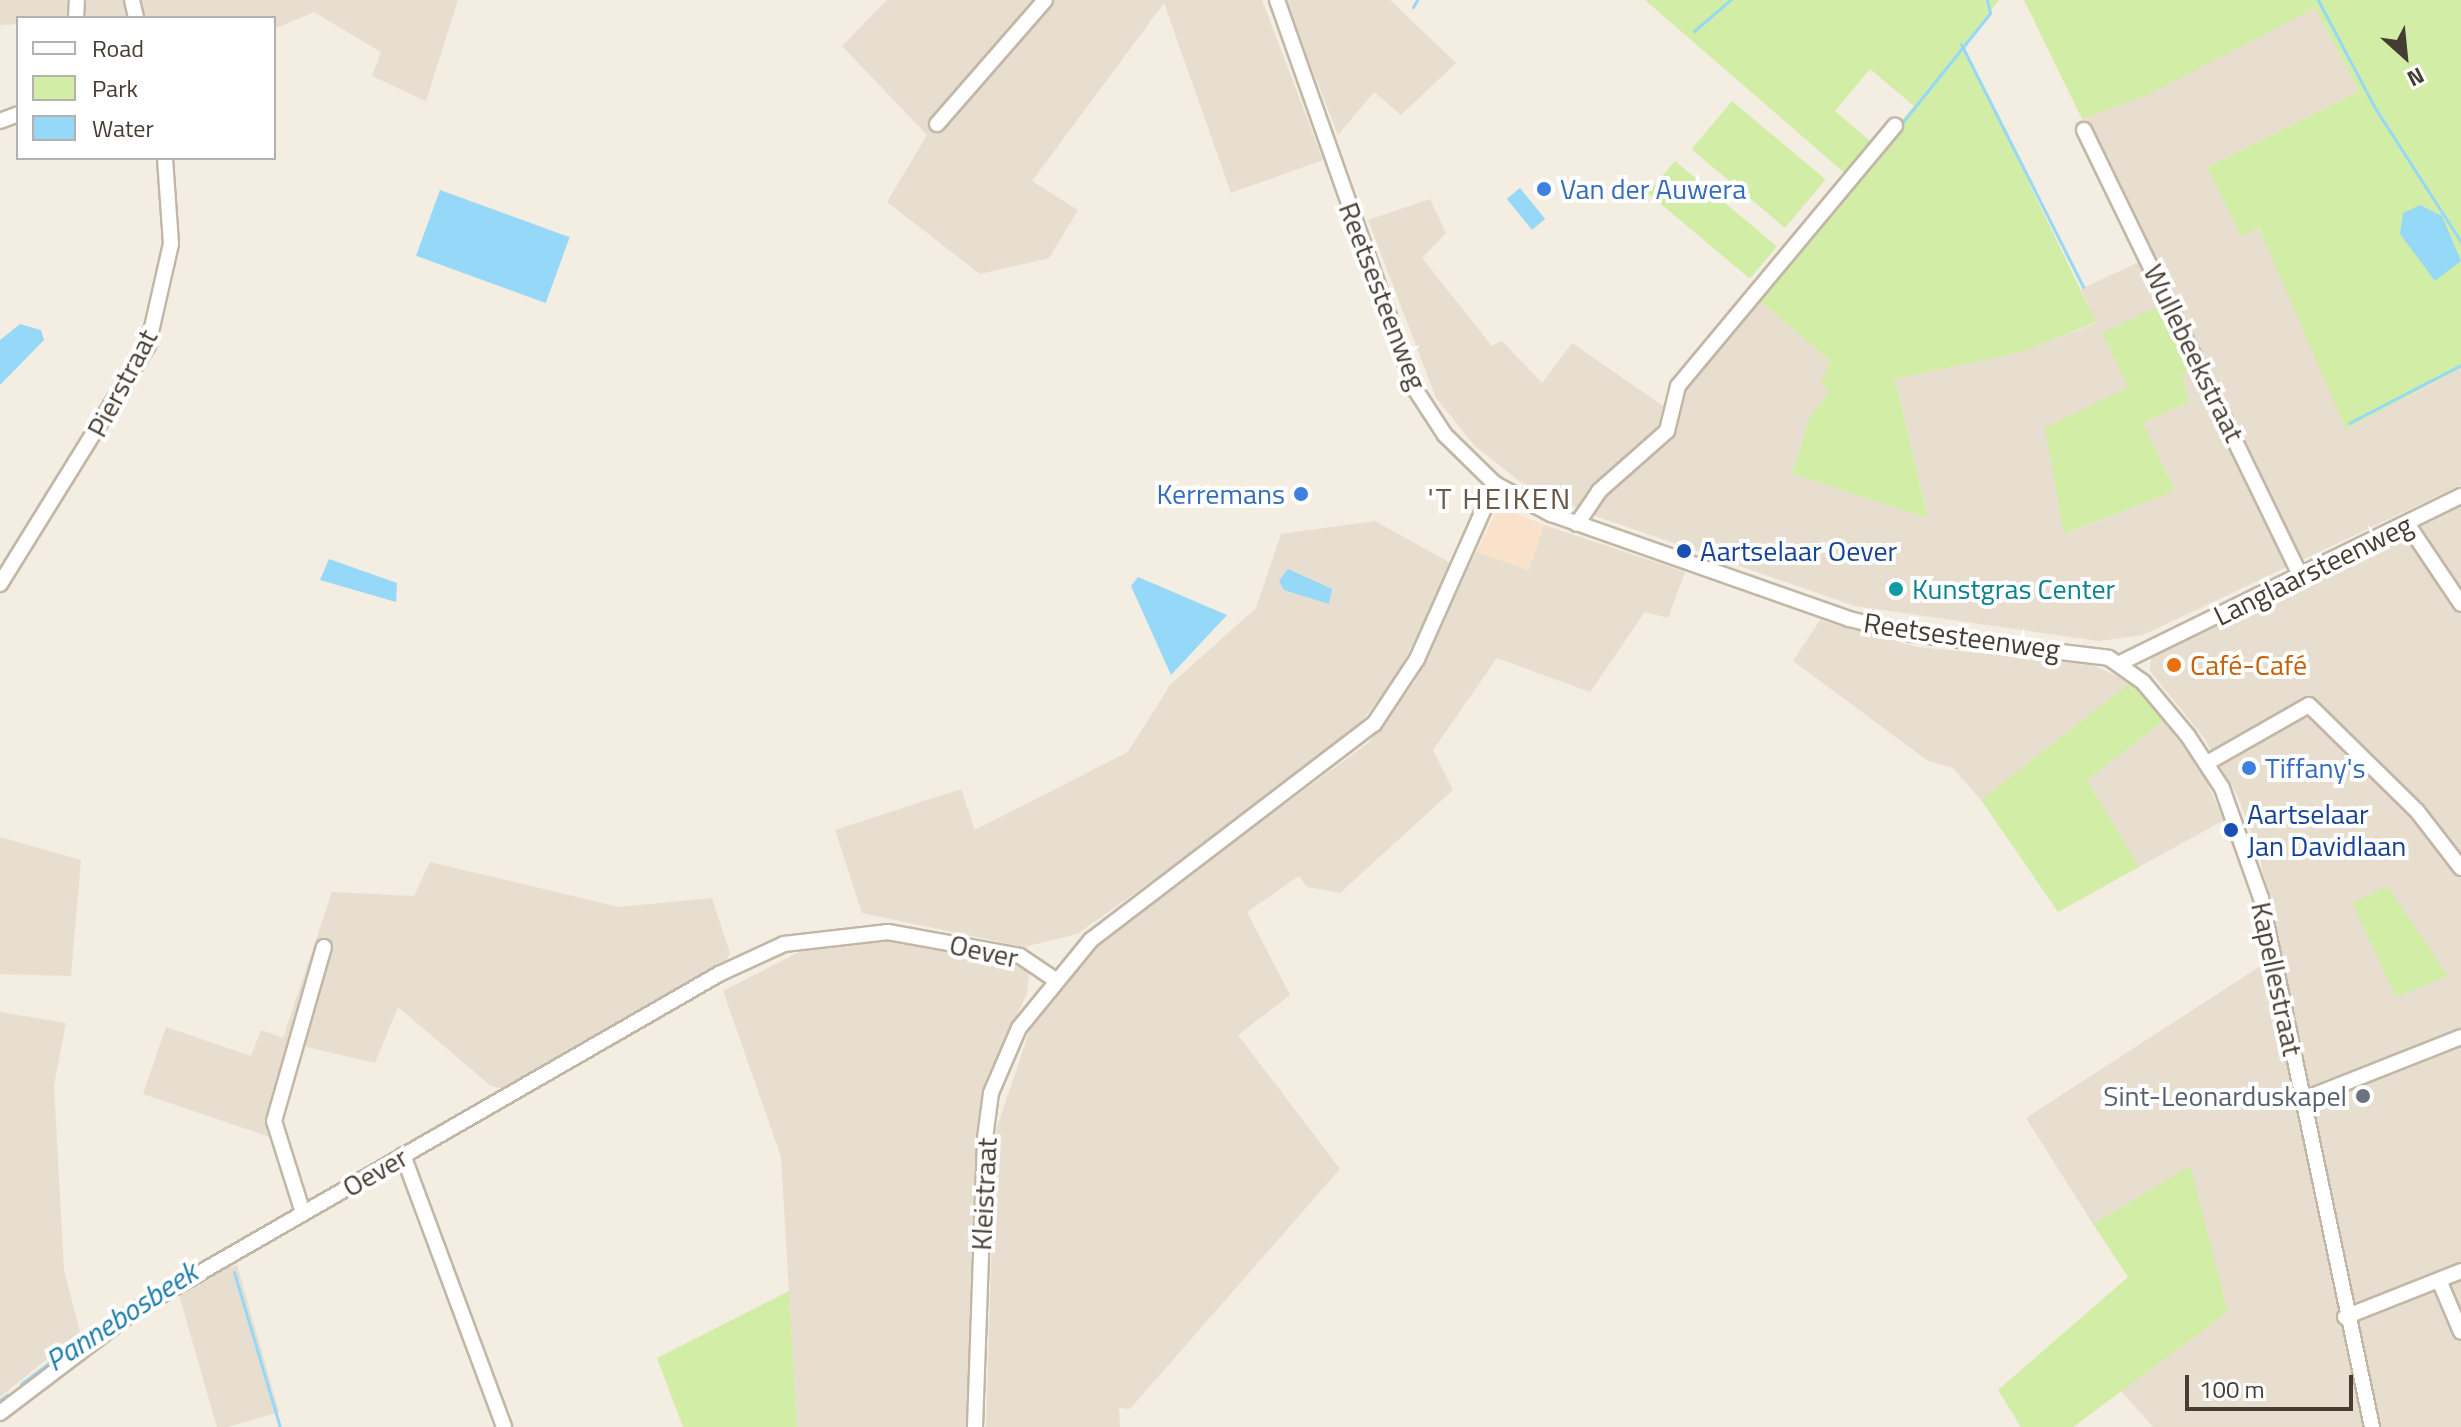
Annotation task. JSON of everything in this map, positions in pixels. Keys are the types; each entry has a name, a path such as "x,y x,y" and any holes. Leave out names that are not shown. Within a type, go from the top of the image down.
{"street":[{"path":"937,124 1045,0"},
{"name":"Reetsesteenweg","path":"1277,0 1415,389 1445,435 1495,484 1577,524 1849,619 2120,663"},
{"path":"1577,524 1599,491 1667,431 1678,386 1895,126"},
{"name":"Wullebeekstraat","path":"2084,130 2301,576"},
{"name":"Pierstraat","path":"0,584 148,345 171,244 165,160"},
{"name":"Oever","path":"0,1413 137,1309 719,974 784,944 888,932 1020,956 1053,978 1091,940 1374,724 1417,659 1495,484"},
{"name":"Langlaarsteenweg","path":"2120,663 2408,525 2461,496"},
{"path":"2408,525 2461,604"},
{"name":"Kapellestraat","path":"2120,663 2207,763 2252,865 2345,1317 2372,1427"},
{"path":"2207,763 2309,705 2417,811 2461,868"},
{"path":"303,1213 274,1121 324,947"},
{"name":"Kleistraat","path":"975,1427 991,1093 1019,1028 1053,978"},
{"path":"2302,1100 2461,1037"},
{"path":"403,1155 504,1427"},
{"path":"2345,1317 2461,1271"},
{"path":"2439,1280 2461,1332"}],"shaded area":[{"path":"0,0 458,0 426,101 372,76 381,52 314,12 276,28 276,16 16,16 16,24 0,25"},
{"path":"887,0 1262,0 1323,160 1231,193 1164,3 1032,181 1078,210 1049,258 980,274 887,202 927,135 842,46"},
{"path":"1285,0 1390,0 1456,63 1401,115 1374,92 1338,135"},
{"path":"2315,8 2359,91 2207,167 2241,236 2258,228 2276,261 2406,398 2461,368 2461,485 2143,635 2099,641 1855,606 1587,513 1519,481 1475,446 1436,398 1368,220 1430,199 1446,233 1422,258 1492,346 1502,341 1542,383 1572,343 1679,417 1679,397 1751,293 1830,361 1822,384 1830,391 1810,418 1792,474 1928,517 1895,379 2022,352 2096,323 2081,289 2143,260 2075,123","holes":["2182,374 2189,402 2143,423 2175,491 2065,534 2128,387"]},
{"path":"2461,504 2461,1427 2153,1427 2120,1390 2228,1312 2189,1167 2093,1224 2026,1118 2279,954 2259,853 2238,797 2204,738 2150,671 2151,656"},
{"path":"1499,507 1544,525 1529,570 1476,552"},
{"path":"1375,521 1454,565 1395,678 1355,730 1292,782 1077,934 1024,947 862,913 835,830 961,789 975,830 1128,752 1170,685 1256,608 1281,534"},
{"path":"1544,525 1685,572 1668,618 1645,612 1590,692 1497,658 1433,750 1453,790 1340,893 1307,887 1299,876 1247,912 1290,995 1238,1035 1340,1169 1130,1409 1119,1408 1120,1427 986,1427 995,1133 1031,1026 1091,947 1368,743 1415,682 1476,552 1529,570"},
{"path":"1820,620 1918,647 2090,664 2131,682 1981,800 1953,768 1928,761 1793,661"},
{"path":"2164,721 2202,772 2224,820 2139,867 2087,780"},
{"path":"0,837 81,860 71,976 0,974"},
{"path":"430,862 619,907 712,898 730,953 718,974 514,1092 491,1086 398,1007 375,1063 298,1045 270,1137 143,1094 166,1027 251,1056 261,1030 283,1038 332,892 414,896"},
{"path":"883,938 1005,959 1029,972 1027,993 988,1076 976,1133 966,1427 797,1427 781,1157 723,991 809,947"},
{"path":"0,1012 66,1023 54,1086 64,1270 80,1332 0,1397"},
{"path":"237,1265 279,1412 217,1427 175,1283"}],"green space":[{"path":"1645,0 1999,0 1963,46 2096,322 2022,352 1895,379 1928,518 1792,474 1810,417 1830,391 1821,384 1830,361 1751,293 1848,176","holes":["1870,69 1914,106 1878,148 1835,111"]},
{"path":"2024,0 2461,0 2461,368 2346,429 2259,228 2241,236 2207,167 2359,91 2315,8 2145,96 2082,119"},
{"path":"1732,101 1825,179 1785,228 1692,149"},
{"path":"1675,161 1777,246 1750,279 1648,193"},
{"path":"2159,306 2197,367 2182,374 2189,402 2143,423 2175,491 2064,534 2045,428 2128,387 2102,333"},
{"path":"2131,682 2164,721 2087,780 2139,867 2058,912 1981,800"},
{"path":"2387,886 2448,976 2396,997 2352,903"},
{"path":"2190,1166 2228,1312 2073,1427 2021,1427 1998,1390 2128,1277 2093,1224"},
{"path":"789,1291 797,1427 683,1427 657,1358"}],"water":[{"path":"1520,188 1545,219 1532,230 1507,199"},
{"path":"440,190 570,237 546,303 416,256"},
{"path":"2420,205 2442,216 2461,261 2435,281 2400,234 2403,213"},
{"path":"20,324 41,330 44,340 0,385 0,340"},
{"path":"329,559 397,583 396,602 320,580"},
{"path":"1288,569 1332,589 1329,604 1284,590 1279,581"},
{"path":"1138,577 1227,615 1171,675 1131,586"}],"waterway":[{"path":"1413,7 1417,0"},
{"path":"1694,31 1730,0"},
{"path":"1902,123 1990,13 1987,0"},
{"path":"2318,0 2375,108 2461,242"},
{"path":"1961,44 2083,287"},
{"path":"2349,423 2461,365"},
{"name":"Pannebosbeek","path":"21,1384 125,1306 223,1251"},
{"name":"Pannebosbeek","path":"234,1272 280,1427"},
{"name":"Pannebosbeek","path":"0,1400 7,1395"}],"place":[{"name":"Van der Auwera","path":"1544,189"},
{"name":"Kerremans","path":"1301,494"},
{"name":"Aartselaar Oever","path":"1684,551"},
{"name":"Kunstgras Center","path":"1896,589"},
{"name":"Café-Café","path":"2174,665"},
{"name":"Tiffany's","path":"2249,768"},
{"name":"Aartselaar Jan Davidlaan","path":"2231,830"},
{"name":"Sint-Leonarduskapel","path":"2363,1096"}],"district":[{"name":"'T HEIKEN","path":"1500,498"}]}
